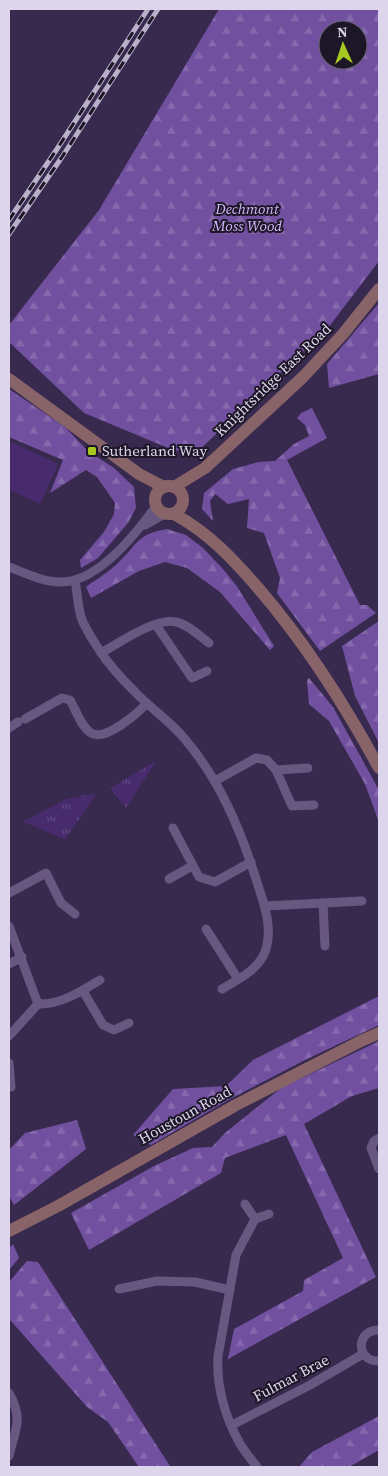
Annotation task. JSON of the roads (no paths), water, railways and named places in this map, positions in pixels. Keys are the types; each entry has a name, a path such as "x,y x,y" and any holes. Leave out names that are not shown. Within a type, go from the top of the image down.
{"street":[{"name":"Knightsridge East Road","path":"183,500 205,468 303,377 343,334 379,289"},
{"path":"9,379 139,474 178,489 203,531"},
{"name":"Knightsridge East Road","path":"169,487 205,468"},
{"path":"139,474 162,508 203,531 234,560 304,644 353,718 379,768"},
{"path":"162,508 157,493 169,487"},
{"path":"9,567 50,581 75,580 96,571 162,508 180,510 183,500"},
{"path":"75,580 82,617 91,637 134,691 171,723 186,740 215,781 239,830 251,862 265,906 268,926 267,948 256,968 222,989"},
{"path":"102,653 140,630 168,621 178,622 209,643"},
{"path":"156,625 192,678 207,671"},
{"path":"9,728 62,698 70,700 86,729 93,735 102,735 135,716 148,703"},
{"path":"215,781 256,758 267,760 276,770 292,806 314,805"},
{"path":"276,770 308,768"},
{"path":"173,828 198,878 214,882 251,862"},
{"path":"169,879 192,866"},
{"path":"9,893 46,873 61,903 75,914"},
{"path":"265,906 362,901"},
{"path":"323,903 325,946"},
{"path":"9,926 38,1004"},
{"path":"206,929 238,979"},
{"path":"9,964 22,957"},
{"path":"9,1036 38,1004 50,1004 83,991 100,980"},
{"path":"83,991 102,1025 114,1030 129,1023"},
{"name":"Houstoun Road","path":"9,1231 58,1206 236,1105 379,1033"},
{"path":"9,1063 11,1087"},
{"path":"379,1138 374,1141 371,1148 379,1169"},
{"path":"245,1204 255,1219"},
{"path":"257,1467 239,1442 219,1383 217,1370 236,1255 255,1219 269,1214"},
{"path":"119,1289 156,1281 195,1282 230,1290"},
{"path":"379,1330 373,1330 363,1337 361,1348 368,1359 379,1361"},
{"name":"Fulmar Brae","path":"232,1425 364,1354"},
{"path":"9,1393 15,1404 18,1426 9,1456"}],"railway":[{"path":"9,220 148,9"},
{"path":"9,234 62,157 158,9"}],"place":[{"name":"Sutherland Way","path":"92,451"}],"park label":[{"name":"Dechmont Moss Wood","path":"247,218"}]}
